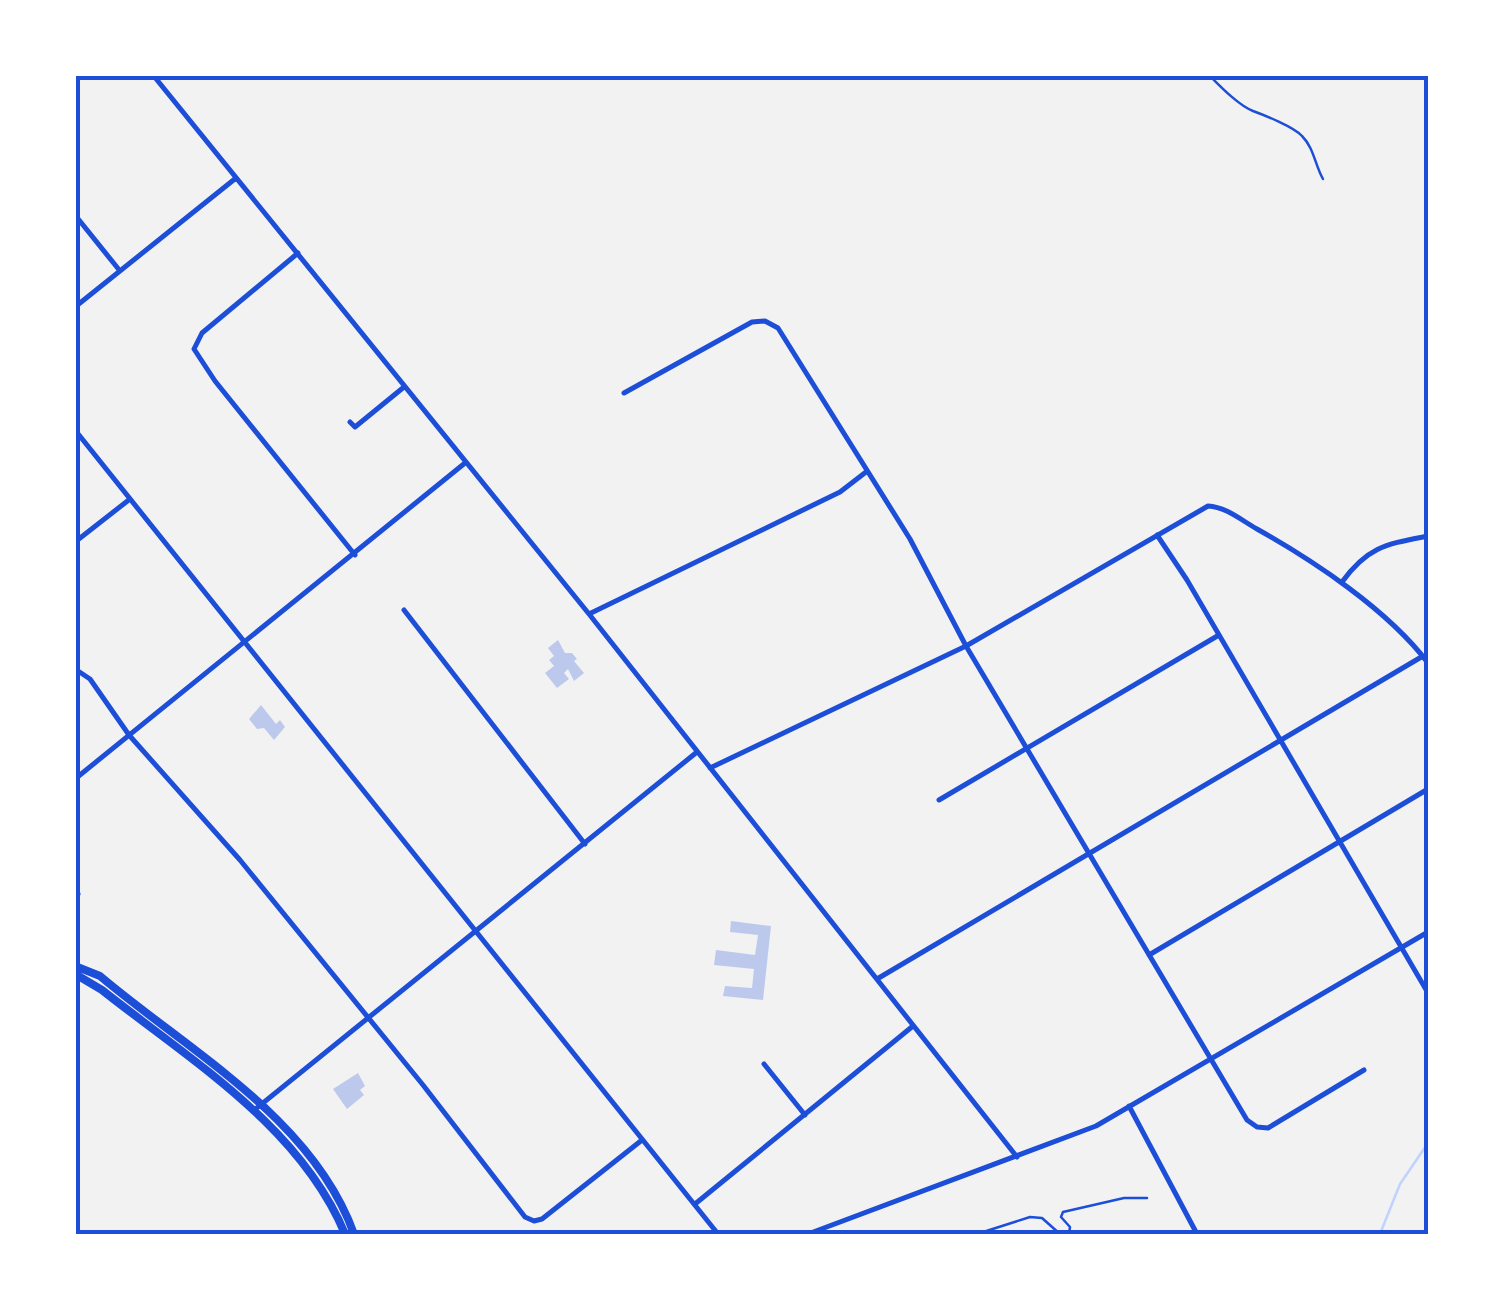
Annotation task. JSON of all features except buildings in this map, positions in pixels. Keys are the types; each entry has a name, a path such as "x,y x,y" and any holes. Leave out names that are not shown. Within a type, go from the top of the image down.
{"highway":[{"path":"75,966 100,976 256,1108 308,1168 345,1234"},
{"path":"75,974 289,1129 319,1165 354,1234"}],"street":[{"path":"153,75 589,614 1017,1157"},
{"path":"75,308 236,178"},
{"path":"75,215 120,272"},
{"path":"298,254 202,333 194,349 209,373 355,554"},
{"path":"624,394 752,322 765,320 782,334 923,562 966,646 1247,1120 1261,1128 1278,1123 1364,1070"},
{"path":"350,422 356,427 404,387"},
{"path":"75,430 718,1234"},
{"path":"75,779 466,464"},
{"path":"589,614 840,492 866,472"},
{"path":"75,542 130,499"},
{"path":"710,768 966,646 1201,508 1213,506 1299,553 1342,582 1428,663"},
{"path":"1157,535 1428,993"},
{"path":"1342,582 1360,558 1372,550 1428,536"},
{"path":"404,610 585,844"},
{"path":"939,800 1219,635"},
{"path":"877,979 1423,656"},
{"path":"75,669 90,679 130,735 240,860 521,1214 538,1221 547,1216 642,1140"},
{"path":"256,1108 697,752"},
{"path":"1149,954 1428,790"},
{"path":"75,886 78,894"},
{"path":"808,1234 1080,1134 1428,932"},
{"path":"694,1204 914,1026"},
{"path":"764,1064 805,1115"},
{"path":"1129,1106 1197,1234"}],"path":[{"path":"1208,75 1253,111 1265,112 1284,127 1300,132 1314,153 1323,179"},
{"path":"1069,1234 1070,1228 1061,1217 1064,1212 1124,1198 1146,1198"},
{"path":"977,1234 1030,1217 1042,1218 1060,1234"}],"waterway":[{"path":"1380,1234 1400,1184 1428,1143"}]}
